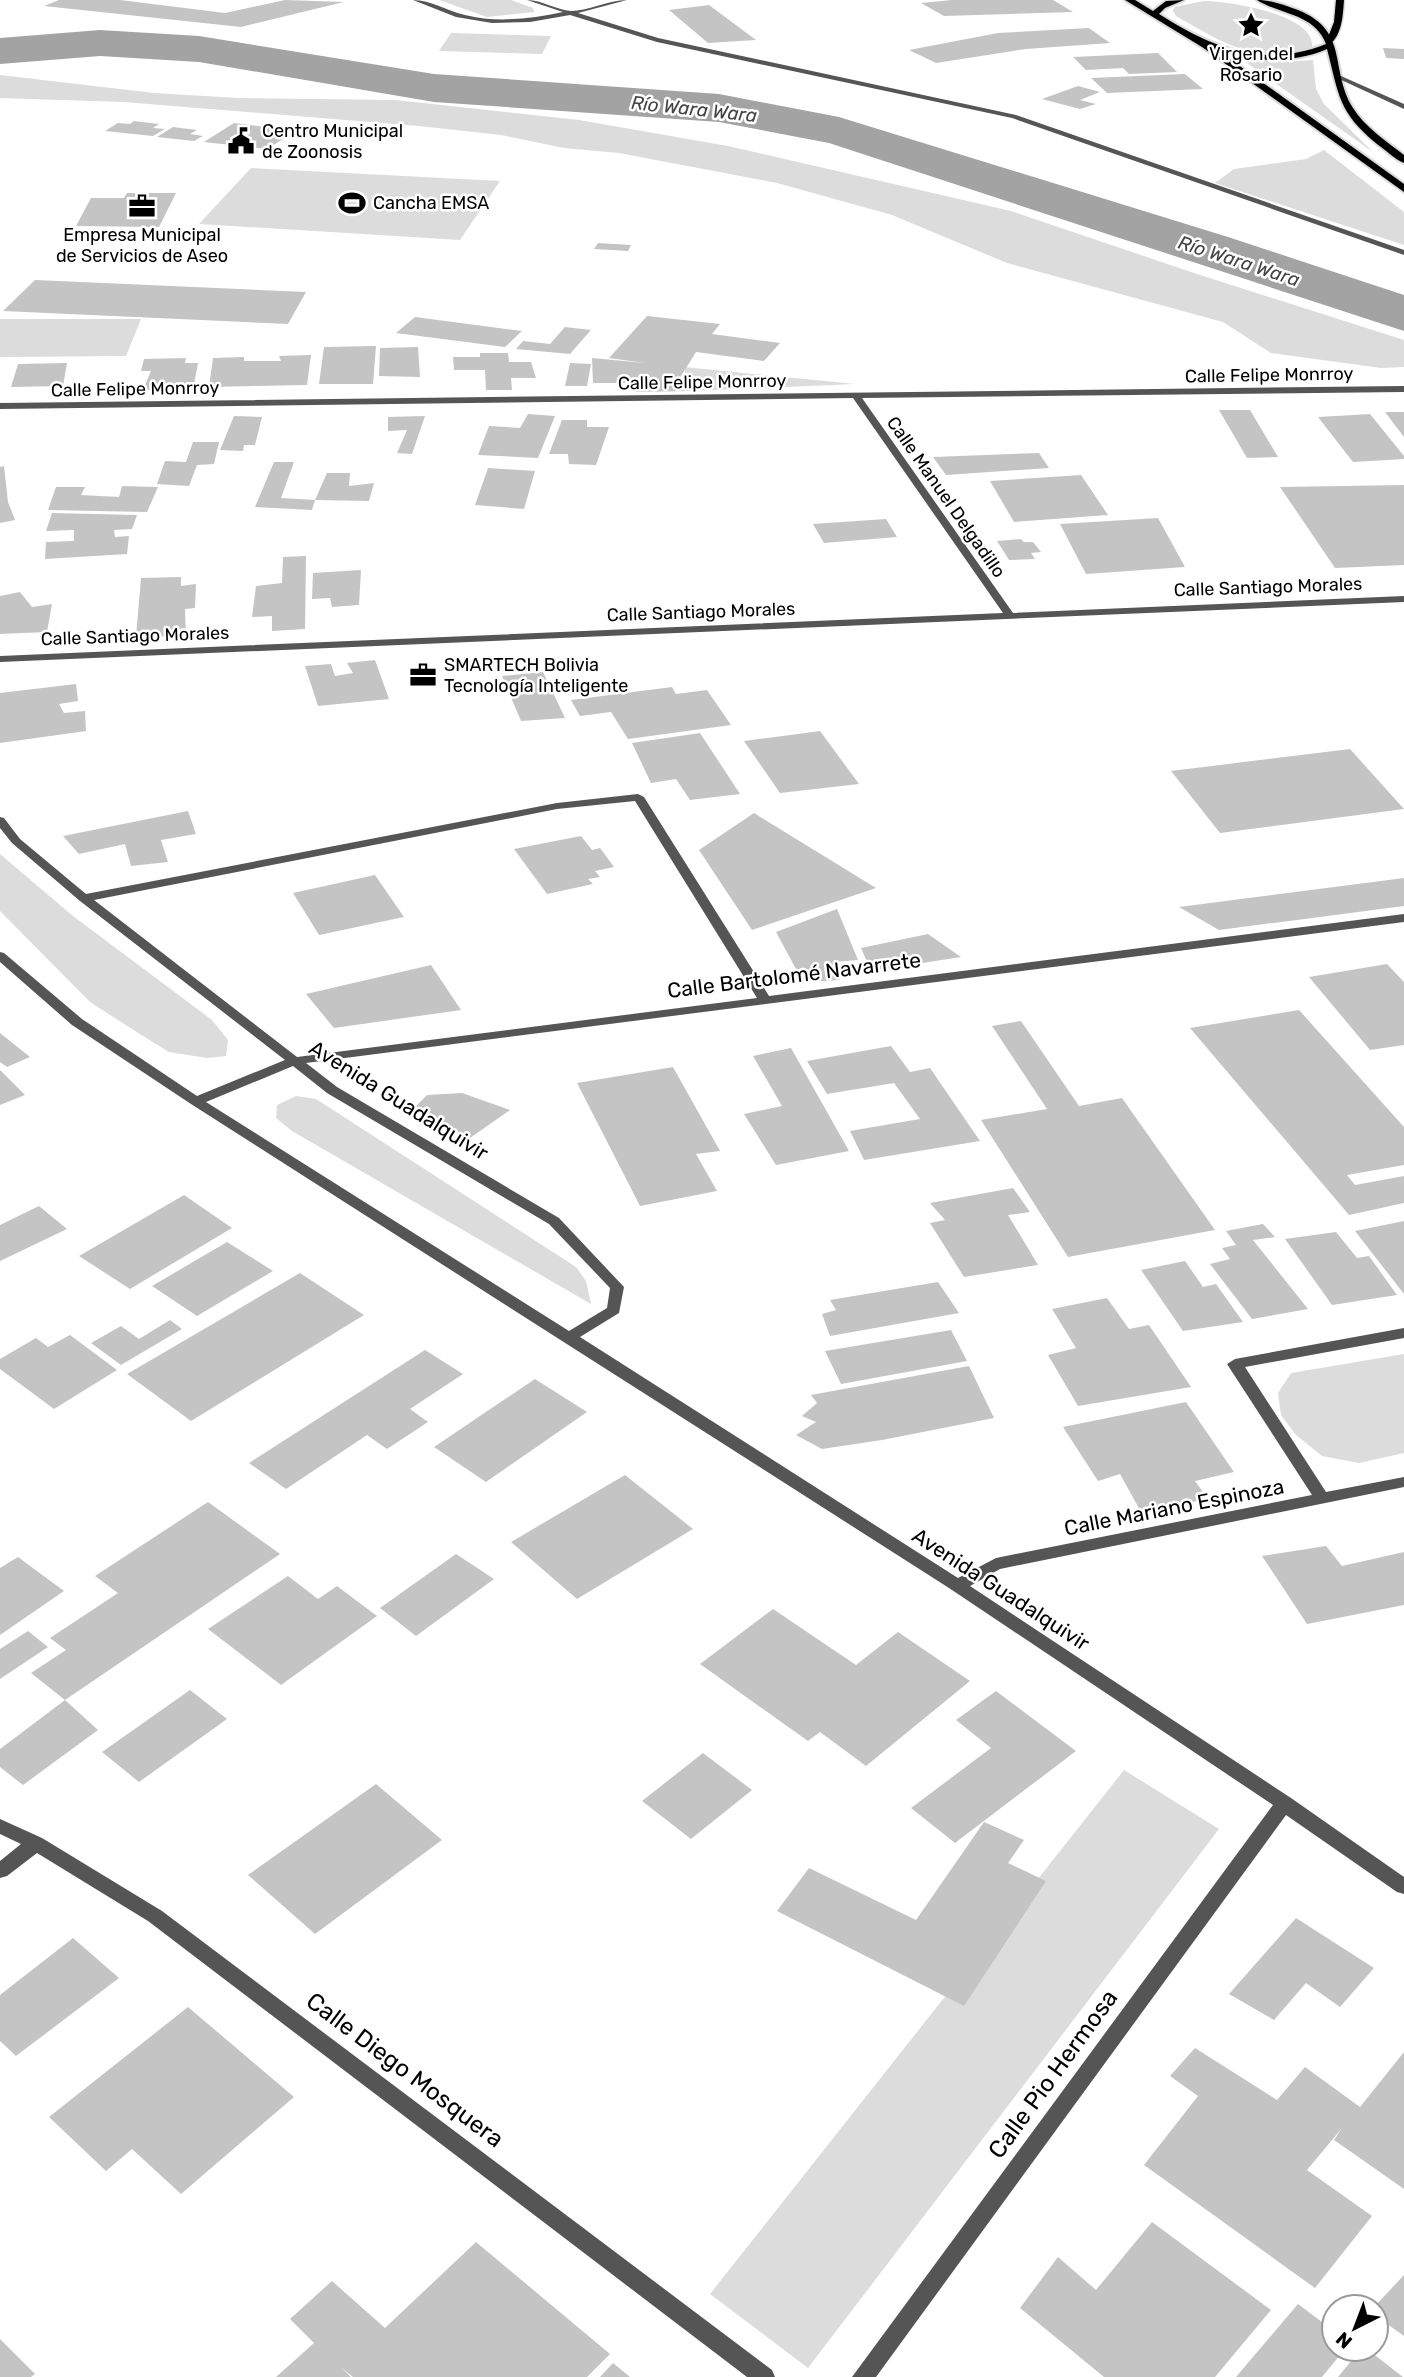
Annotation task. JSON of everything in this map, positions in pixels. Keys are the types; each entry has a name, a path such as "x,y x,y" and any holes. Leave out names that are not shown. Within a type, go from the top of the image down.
{"highway":[{"path":"1129,0 1205,46 1404,189"},
{"path":"1155,14 1158,8 1180,0"},
{"path":"1261,0 1313,22 1323,30 1330,43 1343,99 1364,128 1404,159"},
{"path":"1205,46 1237,53 1284,57 1305,54 1330,43"}],"main road":[{"path":"1330,43 1338,22 1340,0"}],"street":[{"path":"416,0 470,19 532,20 624,0"},
{"path":"530,0 657,40 714,54 1014,116 1404,253"},
{"path":"1339,77 1404,107"},
{"name":"Calle Felipe Monrroy","path":"0,406 1404,389"},
{"name":"Calle Manuel Delgadillo","path":"856,396 1010,616"},
{"name":"Calle Santiago Morales","path":"0,659 1404,599"},
{"path":"84,898 556,806 638,797 764,999"},
{"name":"Avenida Guadalquivir","path":"0,820 16,841 84,898 332,1090 554,1221 617,1287 614,1310 568,1338"},
{"name":"Calle Bartolomé Navarrete","path":"196,1101 294,1061 1404,918"},
{"name":"Avenida Guadalquivir","path":"1,959 77,1022 196,1101 957,1586 1285,1803 1404,1887"},
{"path":"1322,1498 1235,1364 1404,1334"},
{"name":"Calle Mariano Espinoza","path":"957,1586 996,1564 1404,1482"},
{"name":"Calle Pio Hermosa","path":"863,2377 1285,1803"},
{"name":"Calle Diego Mosquera","path":"0,1826 37,1843 155,1916 764,2377"},
{"path":"0,1871 37,1843"}],"shaded area":[{"path":"439,0 511,0 533,8 534,12 487,17"},
{"path":"1204,1 1249,7 1286,18 1300,26 1309,36 1312,47 1275,55 1241,49 1208,34 1176,16 1173,11 1174,7"},
{"path":"451,33 551,36 542,54 439,51"},
{"path":"1241,59 1285,62 1313,60 1316,89 1324,104 1373,152"},
{"path":"0,75 154,93 238,98 396,100 579,120 728,146 1011,211 1404,340 1404,367 1381,368 1271,353 1223,322 1007,263 892,215 777,183 619,153 564,148 501,135 419,126 124,102 0,98"},
{"path":"1324,150 1404,212 1404,245 1215,183 1234,169 1306,159"},
{"name":"Cancha EMSA","path":"251,168 500,181 460,240 199,224"},
{"path":"0,319 141,319 126,356 0,357"},
{"path":"684,367 855,384 690,391"},
{"path":"0,854 73,916 212,1020 228,1040 226,1056 207,1058 169,1052 90,1002 0,911"},
{"path":"296,1096 316,1099 576,1267 586,1281 591,1304 292,1131 276,1118 277,1105"},
{"path":"1404,1354 1404,1453 1359,1463 1322,1456 1296,1435 1281,1415 1278,1393 1291,1373"},
{"path":"1124,1770 1219,1829 808,2368 710,2294"}],"building":[{"path":"59,0 120,0 225,13 285,0 344,2 241,27 44,6"},
{"path":"952,0 1053,0 1073,12 944,16 921,3"},
{"path":"709,5 756,40 708,43 669,10"},
{"path":"1089,28 1110,43 1026,49 936,63 909,50 998,33"},
{"path":"1383,48 1404,49 1404,59 1386,58"},
{"path":"1158,53 1177,72 1129,74 1123,68 1086,70 1073,57"},
{"path":"1185,74 1203,89 1107,93 1091,78"},
{"path":"1078,86 1100,92 1080,100 1096,104 1080,109 1042,99"},
{"path":"134,121 159,124 153,128 165,129 153,136 105,131 118,123 130,124"},
{"path":"234,123 296,131 267,149 204,142"},
{"path":"173,127 197,130 190,134 203,136 194,141 157,137"},
{"path":"127,193 176,193 159,227 76,226 91,198 124,198"},
{"path":"598,243 631,245 628,251 594,249"},
{"path":"35,280 306,292 288,324 3,311"},
{"path":"647,316 720,324 712,334 780,343 764,361 696,352 678,381 692,381 690,391 635,392 634,383 593,383 592,358 645,363 609,358"},
{"path":"415,317 522,331 505,347 396,333"},
{"path":"565,327 591,330 570,354 516,349 523,341 550,344"},
{"path":"376,346 373,384 319,384 324,347"},
{"path":"418,347 420,377 379,376 380,348"},
{"path":"480,353 508,353 509,362 531,362 536,378 511,378 512,390 486,390 485,370 454,370 453,357 480,357"},
{"path":"311,355 307,385 209,387 213,358 244,357 244,361 281,361 279,356"},
{"path":"186,358 185,363 198,363 194,384 167,384 165,390 143,390 151,371 141,371 144,359"},
{"path":"67,363 63,386 11,387 18,364"},
{"path":"570,363 591,364 587,386 565,386"},
{"path":"1219,410 1250,410 1278,457 1247,458"},
{"path":"1385,412 1404,412 1404,437"},
{"path":"528,414 555,416 538,458 478,455 489,426 520,428"},
{"path":"1370,414 1404,459 1353,462 1318,417"},
{"path":"234,416 262,417 255,445 244,445 243,451 220,450"},
{"path":"425,416 412,454 397,453 407,430 388,431 388,417"},
{"path":"562,420 587,420 587,427 609,427 596,465 569,464 568,454 549,454"},
{"path":"193,442 219,442 214,464 197,465 189,486 157,484 165,461 186,462"},
{"path":"1039,453 1049,468 946,475 933,457"},
{"path":"274,462 294,462 281,498 315,500 312,510 255,507"},
{"path":"4,466 8,502 15,520 0,523 0,467"},
{"path":"488,468 535,471 524,509 475,505"},
{"path":"327,473 350,473 349,486 374,483 369,501 315,500"},
{"path":"1081,475 1108,515 1014,522 990,481"},
{"path":"1404,485 1404,565 1335,568 1280,487"},
{"path":"122,486 158,487 147,512 48,510 56,487 85,487 81,495 119,497"},
{"path":"52,513 137,515 132,529 114,530 115,537 129,536 127,554 45,559 46,542 74,541 74,530 46,531"},
{"path":"1158,518 1185,567 1086,574 1060,524"},
{"path":"886,519 897,537 824,543 813,524"},
{"path":"1021,539 1024,542 1033,542 1041,552 1031,553 1035,559 1009,560 997,541"},
{"path":"306,556 305,629 272,631 272,616 252,617 256,586 282,583 283,557"},
{"path":"361,570 359,605 332,607 330,598 312,599 313,573"},
{"path":"181,577 181,586 196,584 195,608 185,609 186,636 136,637 141,578"},
{"path":"20,592 32,607 52,604 47,632 0,634 0,596"},
{"path":"375,660 389,699 318,706 305,666 331,664 335,676 353,673 347,663"},
{"path":"543,672 565,718 521,721 502,676"},
{"path":"76,684 78,701 59,704 64,713 85,711 86,731 0,743 0,693"},
{"path":"672,687 676,694 707,690 731,725 628,739 611,712 580,716 571,700"},
{"path":"820,731 859,784 780,793 744,741"},
{"path":"700,733 740,794 690,800 676,779 651,783 632,743"},
{"path":"1350,749 1404,809 1220,833 1171,771"},
{"path":"188,811 196,834 161,840 168,862 131,866 125,844 79,854 63,836"},
{"path":"754,813 876,888 752,930 699,850"},
{"path":"581,836 592,850 600,848 614,867 595,871 600,877 588,879 593,884 547,894 514,849"},
{"path":"375,875 404,917 319,935 293,893"},
{"path":"1404,878 1404,906 1219,930 1179,907"},
{"path":"837,909 858,960 834,962 840,980 803,982 776,932"},
{"path":"928,934 961,957 871,971 861,948"},
{"path":"1387,964 1404,982 1404,1045 1370,1050 1309,977"},
{"path":"431,965 461,1010 334,1028 306,994"},
{"path":"1299,1010 1404,1127 1404,1165 1347,1175 1355,1185 1404,1176 1404,1203 1349,1215 1190,1028"},
{"path":"1021,1021 1079,1106 1122,1098 1215,1230 1068,1257 981,1120 1047,1109 992,1026"},
{"path":"0,1033 30,1057 7,1067 0,1062"},
{"path":"891,1046 910,1072 930,1068 980,1141 864,1160 850,1131 920,1119 894,1083 827,1094 807,1061"},
{"path":"791,1048 849,1151 776,1165 744,1114 782,1106 753,1056"},
{"path":"673,1067 720,1151 696,1154 717,1191 640,1206 577,1083"},
{"path":"0,1070 25,1095 0,1105"},
{"path":"462,1093 510,1110 470,1138 413,1109 427,1095"},
{"path":"1013,1188 1030,1212 1008,1215 1038,1265 964,1277 930,1223 945,1220 930,1203"},
{"path":"184,1195 232,1228 130,1289 79,1256"},
{"path":"39,1206 67,1229 0,1261 0,1225"},
{"path":"1404,1221 1404,1294 1355,1231"},
{"path":"1263,1224 1275,1237 1253,1240 1308,1309 1252,1319 1210,1264 1230,1259 1222,1248 1236,1245 1226,1231"},
{"path":"1336,1232 1357,1258 1369,1256 1397,1295 1332,1305 1285,1239"},
{"path":"227,1242 273,1271 197,1316 152,1286"},
{"path":"1185,1261 1203,1287 1216,1284 1243,1322 1183,1331 1141,1270"},
{"path":"300,1273 364,1315 191,1421 127,1374"},
{"path":"938,1282 959,1313 830,1336 822,1314 836,1310 830,1300"},
{"path":"1107,1298 1129,1329 1149,1325 1191,1387 1078,1406 1048,1355 1076,1348 1052,1309"},
{"path":"170,1320 182,1329 121,1365 91,1343 121,1326 139,1339"},
{"path":"951,1330 967,1361 841,1384 825,1351"},
{"path":"70,1335 117,1370 54,1409 0,1369 0,1359 36,1338 48,1347"},
{"path":"425,1350 463,1374 410,1409 428,1422 387,1449 367,1435 286,1489 249,1463"},
{"path":"969,1366 994,1418 822,1449 796,1435 816,1422 802,1416 817,1403 811,1395"},
{"path":"535,1379 587,1412 486,1482 434,1447"},
{"path":"1186,1402 1234,1472 1195,1481 1208,1499 1141,1512 1120,1474 1098,1481 1063,1427"},
{"path":"625,1475 693,1529 577,1599 511,1542"},
{"path":"208,1502 280,1554 65,1700 31,1673 66,1650 50,1638 118,1593 95,1576"},
{"path":"1326,1546 1342,1566 1404,1552 1404,1605 1307,1624 1262,1556"},
{"path":"456,1554 494,1579 416,1636 380,1608"},
{"path":"18,1557 64,1591 0,1635 0,1568"},
{"path":"288,1576 318,1599 337,1586 377,1616 281,1685 208,1629"},
{"path":"773,1609 856,1665 898,1632 970,1681 866,1766 820,1732 808,1741 700,1664"},
{"path":"28,1631 48,1647 0,1679 0,1649"},
{"path":"190,1690 227,1719 139,1782 102,1752"},
{"path":"996,1691 1076,1751 955,1843 911,1808 991,1748 956,1720"},
{"path":"65,1700 98,1730 23,1785 0,1767 0,1749"},
{"path":"703,1753 752,1790 691,1839 642,1801"},
{"path":"376,1784 442,1840 315,1934 248,1875"},
{"path":"984,1822 1024,1840 1008,1863 1046,1881 964,2006 777,1911 809,1868 916,1920"},
{"path":"1296,1918 1374,1968 1340,2007 1306,1983 1274,2020 1229,1994"},
{"path":"73,1938 119,1978 16,2056 0,2041 0,1995"},
{"path":"188,2007 294,2097 181,2194 132,2149 106,2171 49,2117"},
{"path":"1195,2048 1277,2100 1305,2067 1360,2107 1404,2052 1404,2189 1334,2140 1342,2128 1307,2170 1372,2216 1315,2288 1144,2165 1198,2096 1170,2076"},
{"path":"1152,2222 1271,2310 1215,2377 1104,2377 1020,2308 1058,2257 1096,2290"},
{"path":"476,2242 610,2354 587,2377 353,2377 342,2368 351,2377 276,2377 314,2343 290,2319 332,2281 385,2328"},
{"path":"1404,2275 1404,2336 1390,2326 1390,2293 1387,2293"},
{"path":"1298,2304 1320,2320 1320,2363 1334,2363 1322,2377 1236,2377"},
{"path":"0,2339 35,2374 31,2377 0,2377"},
{"path":"613,2363 630,2377 600,2377"},
{"path":"1350,2363 1385,2363 1403,2377 1338,2377"}],"waterway":[{"name":"Río Wara Wara","path":"0,51 100,43 199,49 434,88 719,108 839,131 1116,221 1209,248 1404,314"}],"place":[{"name":"Virgen del Rosario","path":"1251,25"},
{"name":"Centro Municipal de Zoonosis","path":"241,141"},
{"name":"Cancha EMSA","path":"352,203"},
{"name":"Empresa Municipal de Servicios de Aseo","path":"142,206"},
{"name":"SMARTECH Bolivia Tecnología Inteligente","path":"423,675"}]}
